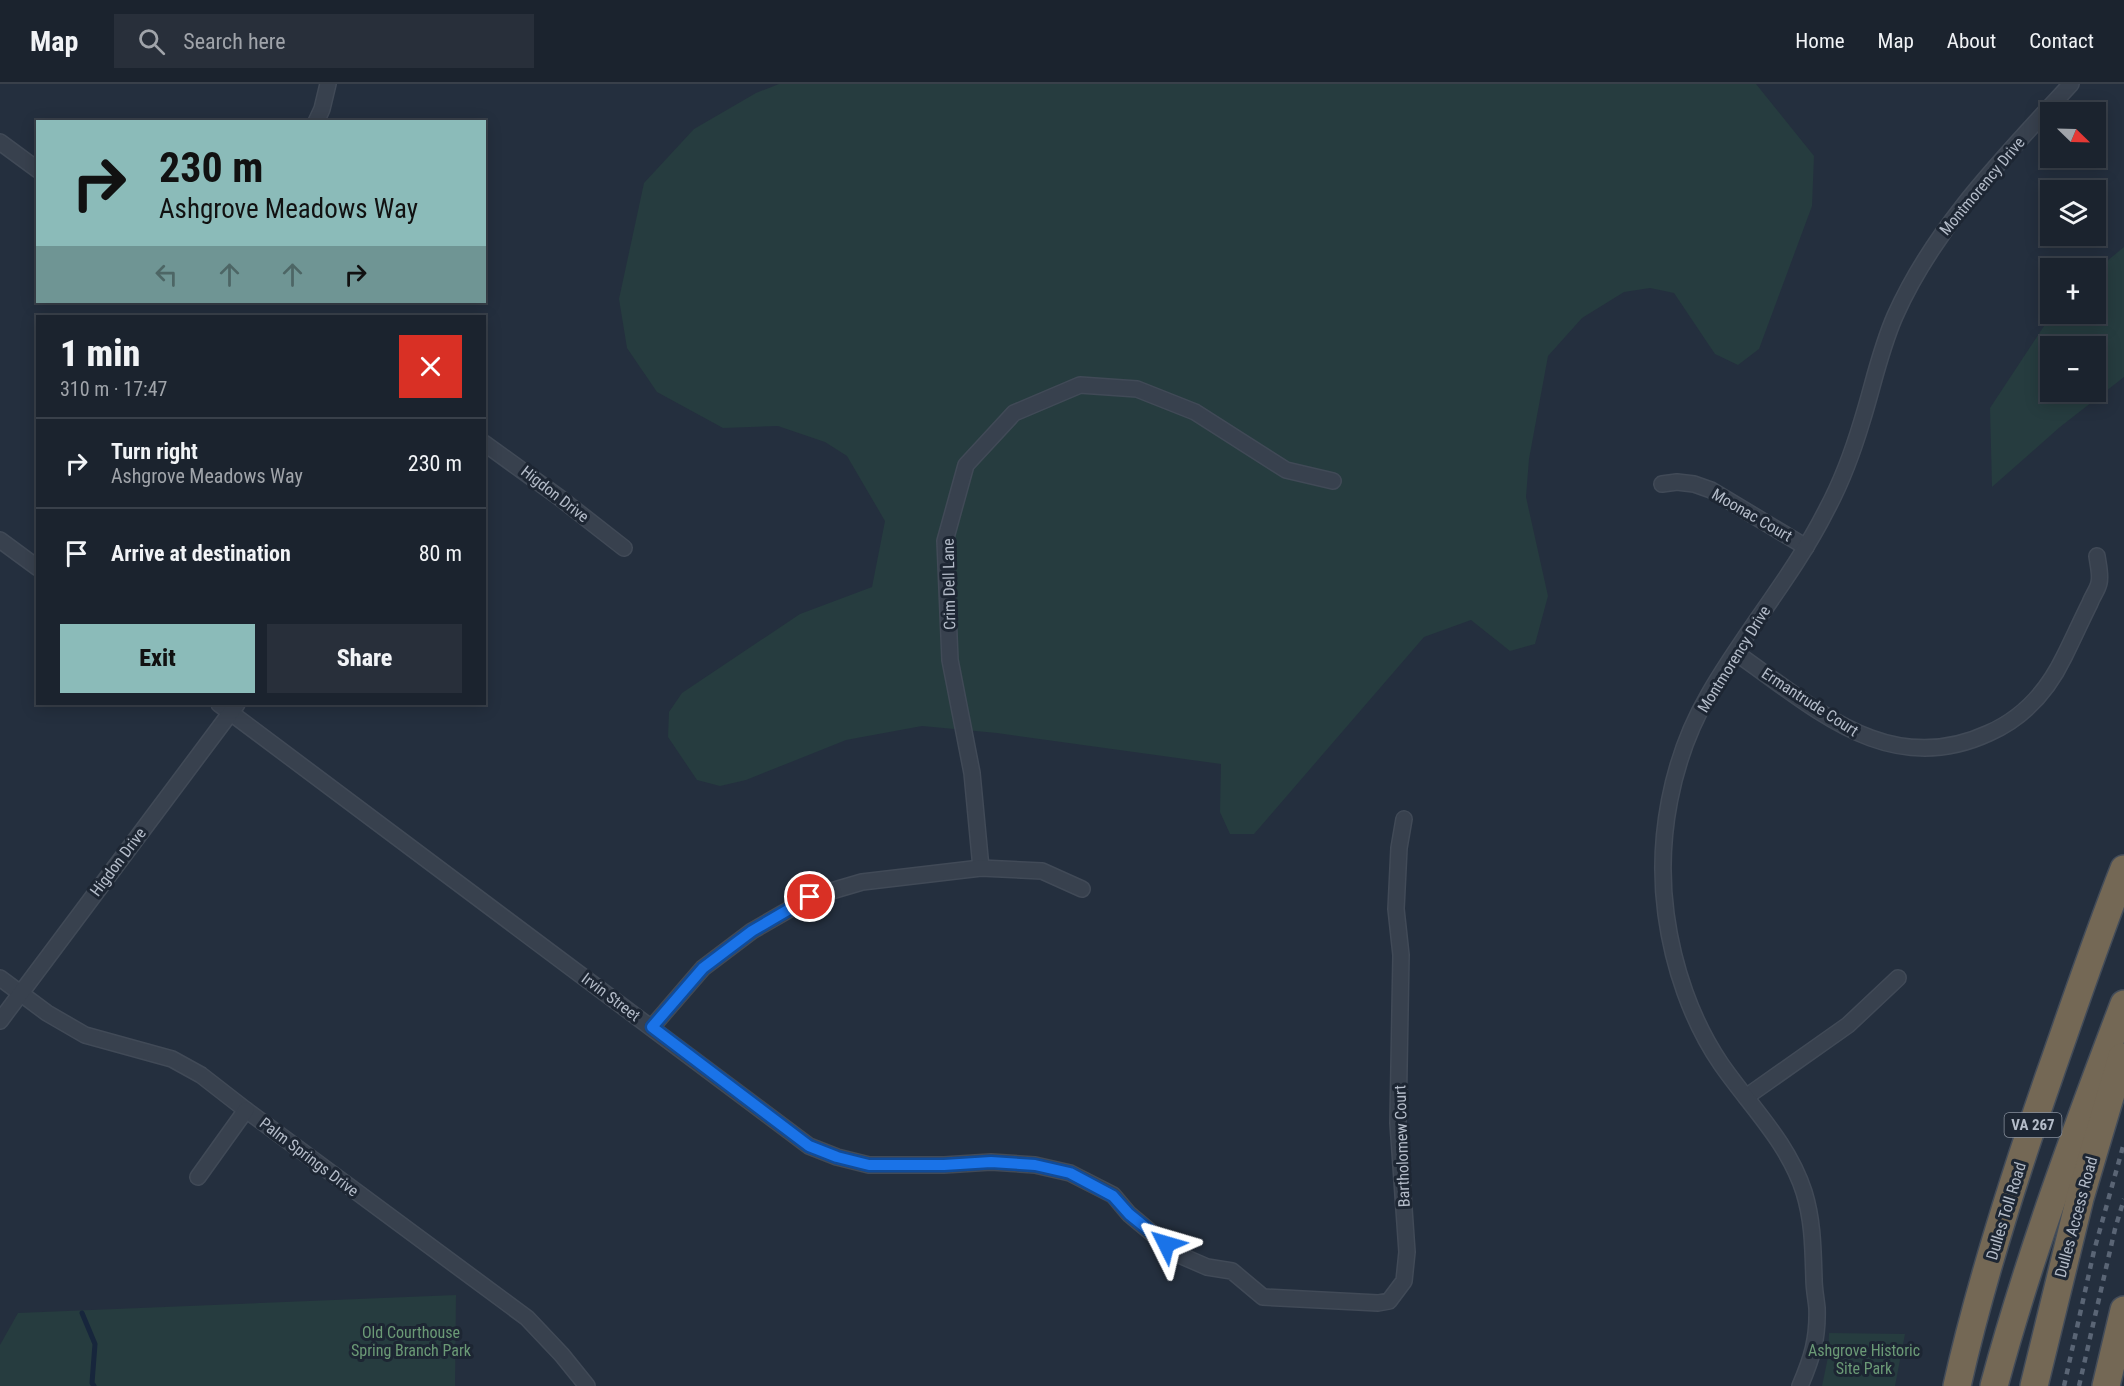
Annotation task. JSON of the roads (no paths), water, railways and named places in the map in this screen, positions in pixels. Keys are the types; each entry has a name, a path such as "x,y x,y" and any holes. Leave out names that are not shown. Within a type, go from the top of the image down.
{"highway":[{"name":"Dulles Toll Road","path":"1957,1386 1977,1306 2014,1183 2124,869"},
{"path":"1994,1386 2032,1258 2124,1004"},
{"name":"Dulles Access Road","path":"2034,1386 2080,1198 2124,1050"},
{"path":"2106,1386 2124,1310"}],"street":[{"path":"317,120 328,84"},
{"name":"Montmorency Drive","path":"1800,1386 1814,1352 1817,1319 1811,1221 1804,1191 1792,1163 1777,1137 1714,1054 1688,1001 1673,951 1666,912 1664,838 1670,801 1679,763 1708,695 1806,547 1828,508 1847,466 1894,318 1916,274 1934,243 1961,207 2072,84"},
{"path":"0,142 36,169"},
{"name":"Crim Dell Lane","path":"981,868 972,773 950,660 945,541 966,465 1014,413 1080,385 1137,389 1195,412 1286,470 1333,481"},
{"name":"Higdon Drive","path":"486,444 624,548"},
{"name":"Moonac Court","path":"1662,484 1677,482 1694,484 1711,490 1806,547"},
{"path":"0,540 36,567"},
{"name":"Ermantrude Court","path":"1736,653 1842,727 1872,740 1893,746 1918,749 1944,747 1974,740 1999,728 2024,711 2047,687 2099,583 2097,556"},
{"name":"Higdon Drive","path":"0,1022 229,706"},
{"name":"Irvin Street","path":"229,706 809,1146 837,1157 869,1165 944,1165 991,1162 1035,1165 1070,1173 1113,1196 1129,1214 1177,1254 1207,1267 1232,1270"},
{"name":"Bartholomew Court","path":"1232,1270 1263,1297 1378,1303 1389,1301 1404,1281 1407,1252 1398,1122 1401,956 1396,909 1399,848 1404,819"},
{"path":"652,1027 703,968 752,931 810,897 862,882 981,868 1042,871 1082,889"},
{"name":"Palm Springs Drive","path":"0,978 47,1013 85,1035 172,1059 201,1075 527,1318 587,1386"},
{"path":"1746,1097 1848,1025 1898,978"},
{"path":"198,1177 246,1110"}],"waterway":[{"path":"82,1313 95,1344 92,1383 94,1386"}],"railway":[{"path":"2064,1386 2094,1251 2124,1143"},
{"path":"2079,1386 2124,1199"}],"park label":[{"name":"Old Courthouse Spring Branch Park","path":"411,1341"},
{"name":"Ashgrove Historic Site Park","path":"1864,1359"}]}
